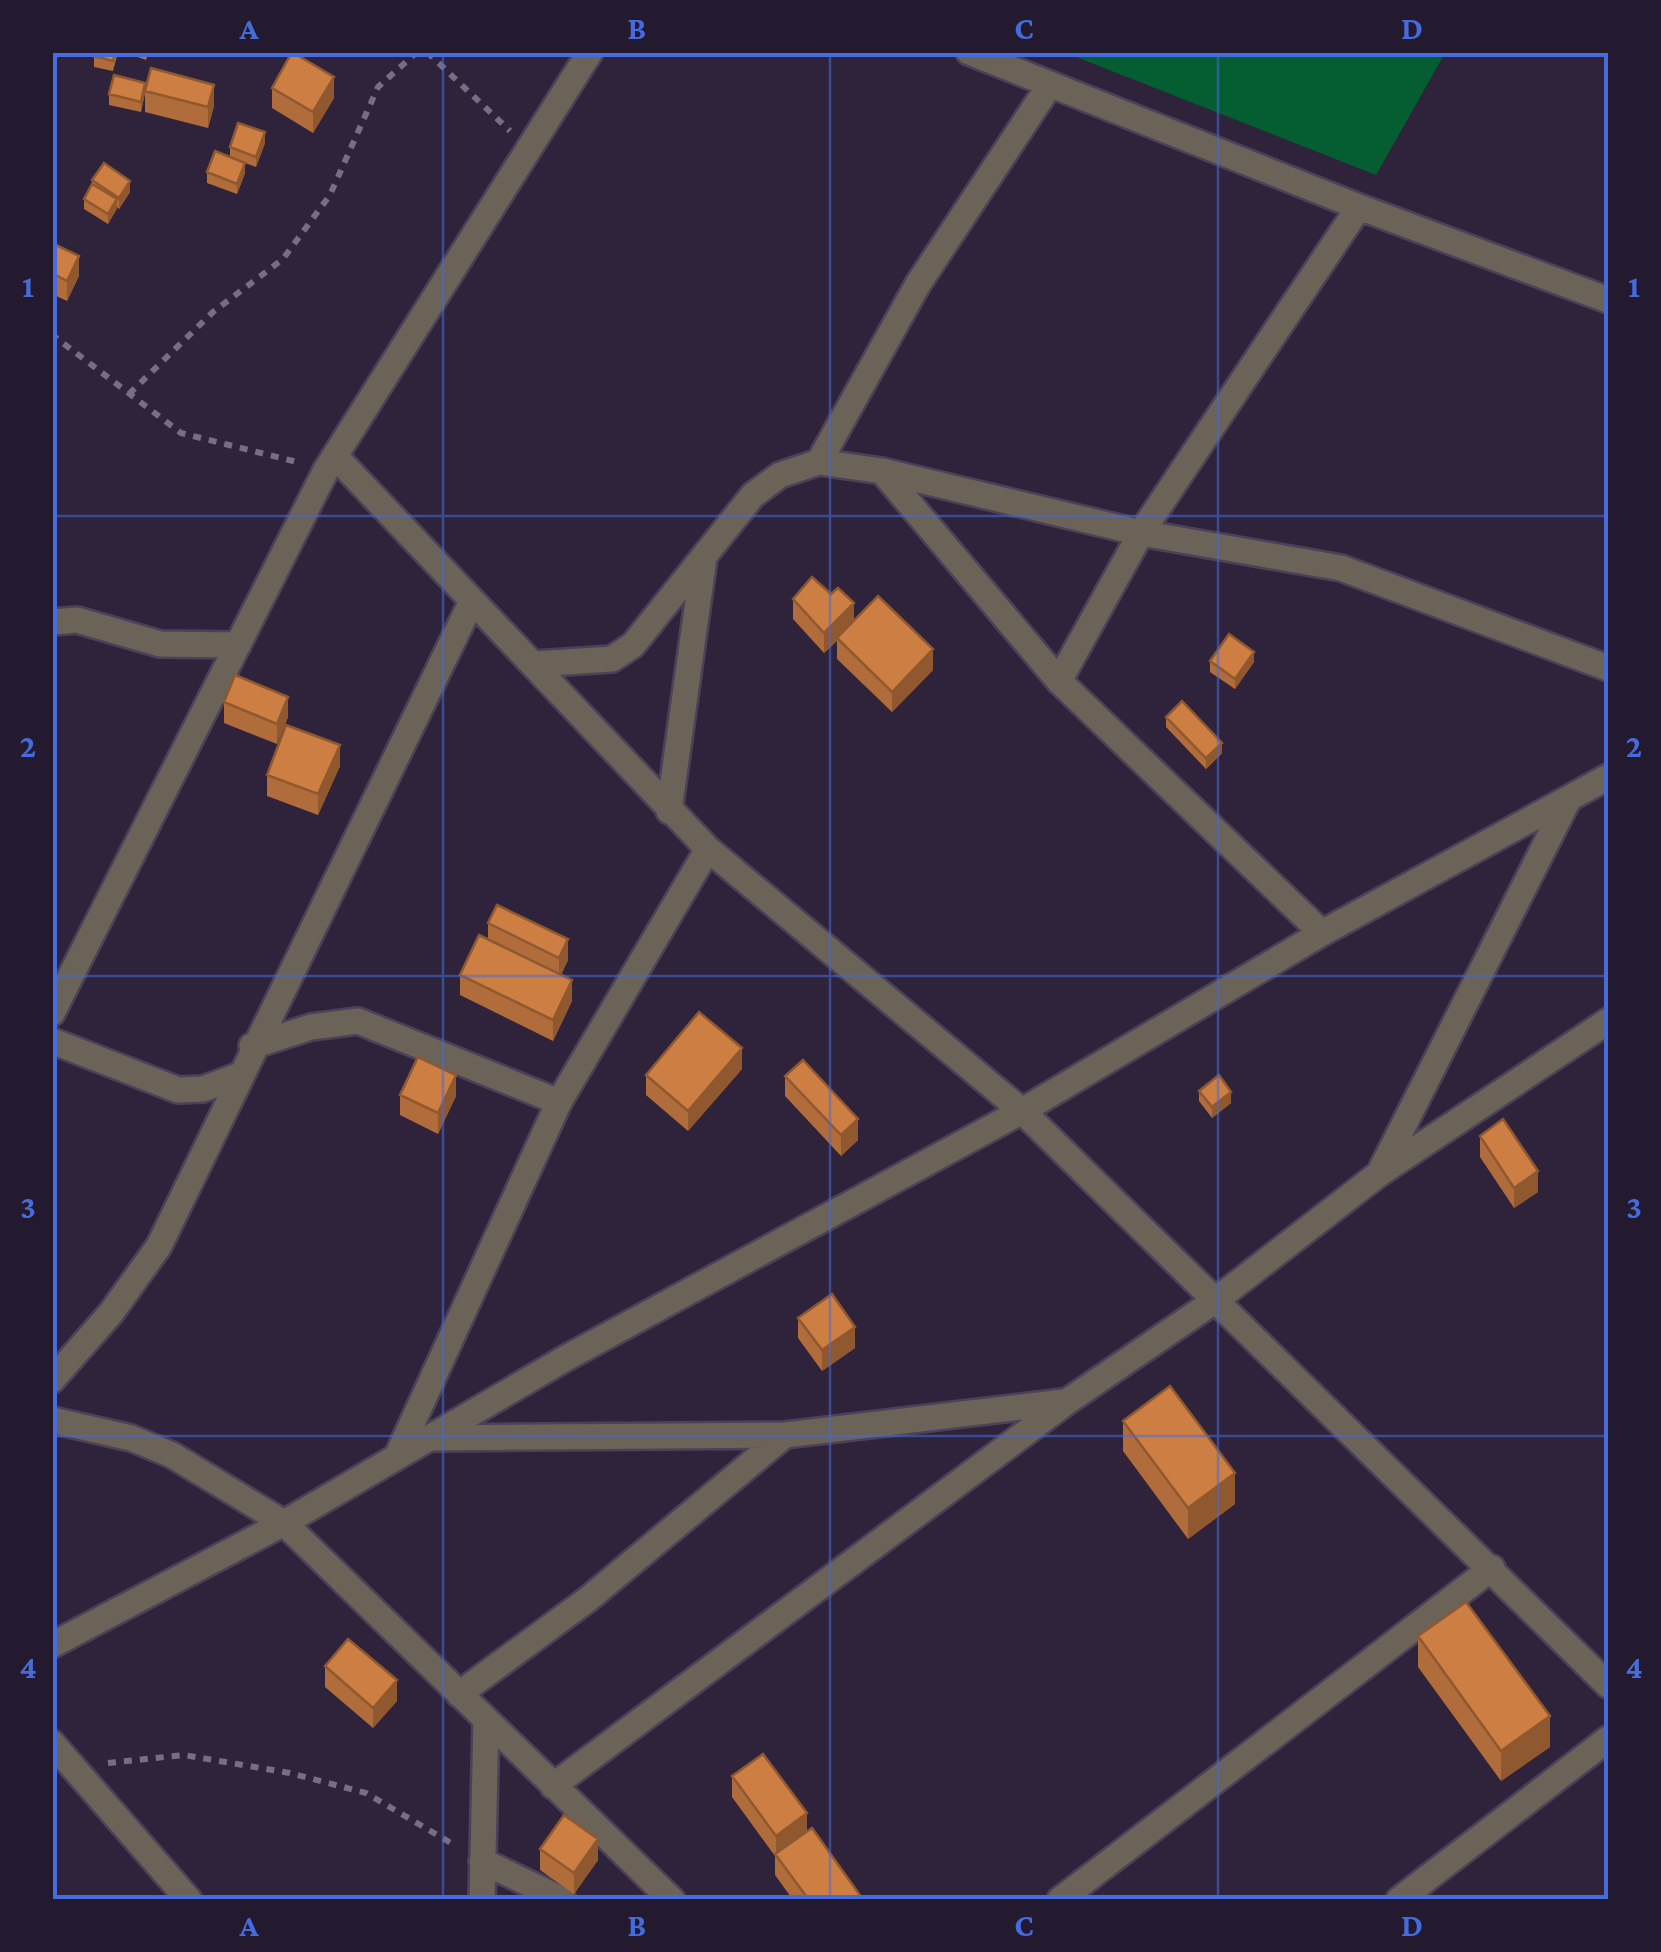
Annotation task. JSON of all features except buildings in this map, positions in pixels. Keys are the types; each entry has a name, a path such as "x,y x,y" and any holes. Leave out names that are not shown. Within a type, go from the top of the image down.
{"street":[{"path":"52,1013 330,463 590,52"},
{"path":"970,52 1359,207 1608,300"},
{"path":"819,462 918,284 1050,86"},
{"path":"1059,680 1141,533 1359,207"},
{"path":"535,664 612,659 633,644 753,495 780,476 819,462 882,471 1141,533 1341,568 1608,668"},
{"path":"330,463 535,664 708,849 1022,1110 1608,1684"},
{"path":"882,471 1059,680 1322,934"},
{"path":"669,811 704,558"},
{"path":"52,1380 111,1313 159,1246 252,1046 472,601"},
{"path":"52,622 78,620 160,644 238,646"},
{"path":"52,1645 284,1523 399,1452 1022,1110 1322,934 1608,777"},
{"path":"1380,1173 1566,802"},
{"path":"399,1452 559,1102 708,849"},
{"path":"252,1046 311,1026 358,1021 559,1102"},
{"path":"553,1786 1068,1401 1216,1300 1380,1173 1608,1025"},
{"path":"52,1041 178,1090 203,1089 238,1076"},
{"path":"430,1438 785,1436 1068,1401"},
{"path":"52,1420 131,1438 172,1454 284,1523 672,1900"},
{"path":"460,1694 587,1600 785,1436"},
{"path":"1060,1900 1492,1568"},
{"path":"482,1900 486,1720"},
{"path":"1400,1900 1608,1739"},
{"path":"54,1745 189,1900"},
{"path":"482,1861 563,1900"}],"path":[{"path":"129,394 213,312 283,259 330,195 378,87 416,52"},
{"path":"427,52 530,150"},
{"path":"52,341 56,337 180,433 330,463"},
{"path":"54,1745 92,1764 184,1755 290,1773 366,1793 482,1861"}],"green space":[{"path":"1445,52 1376,175 1066,53"}]}
